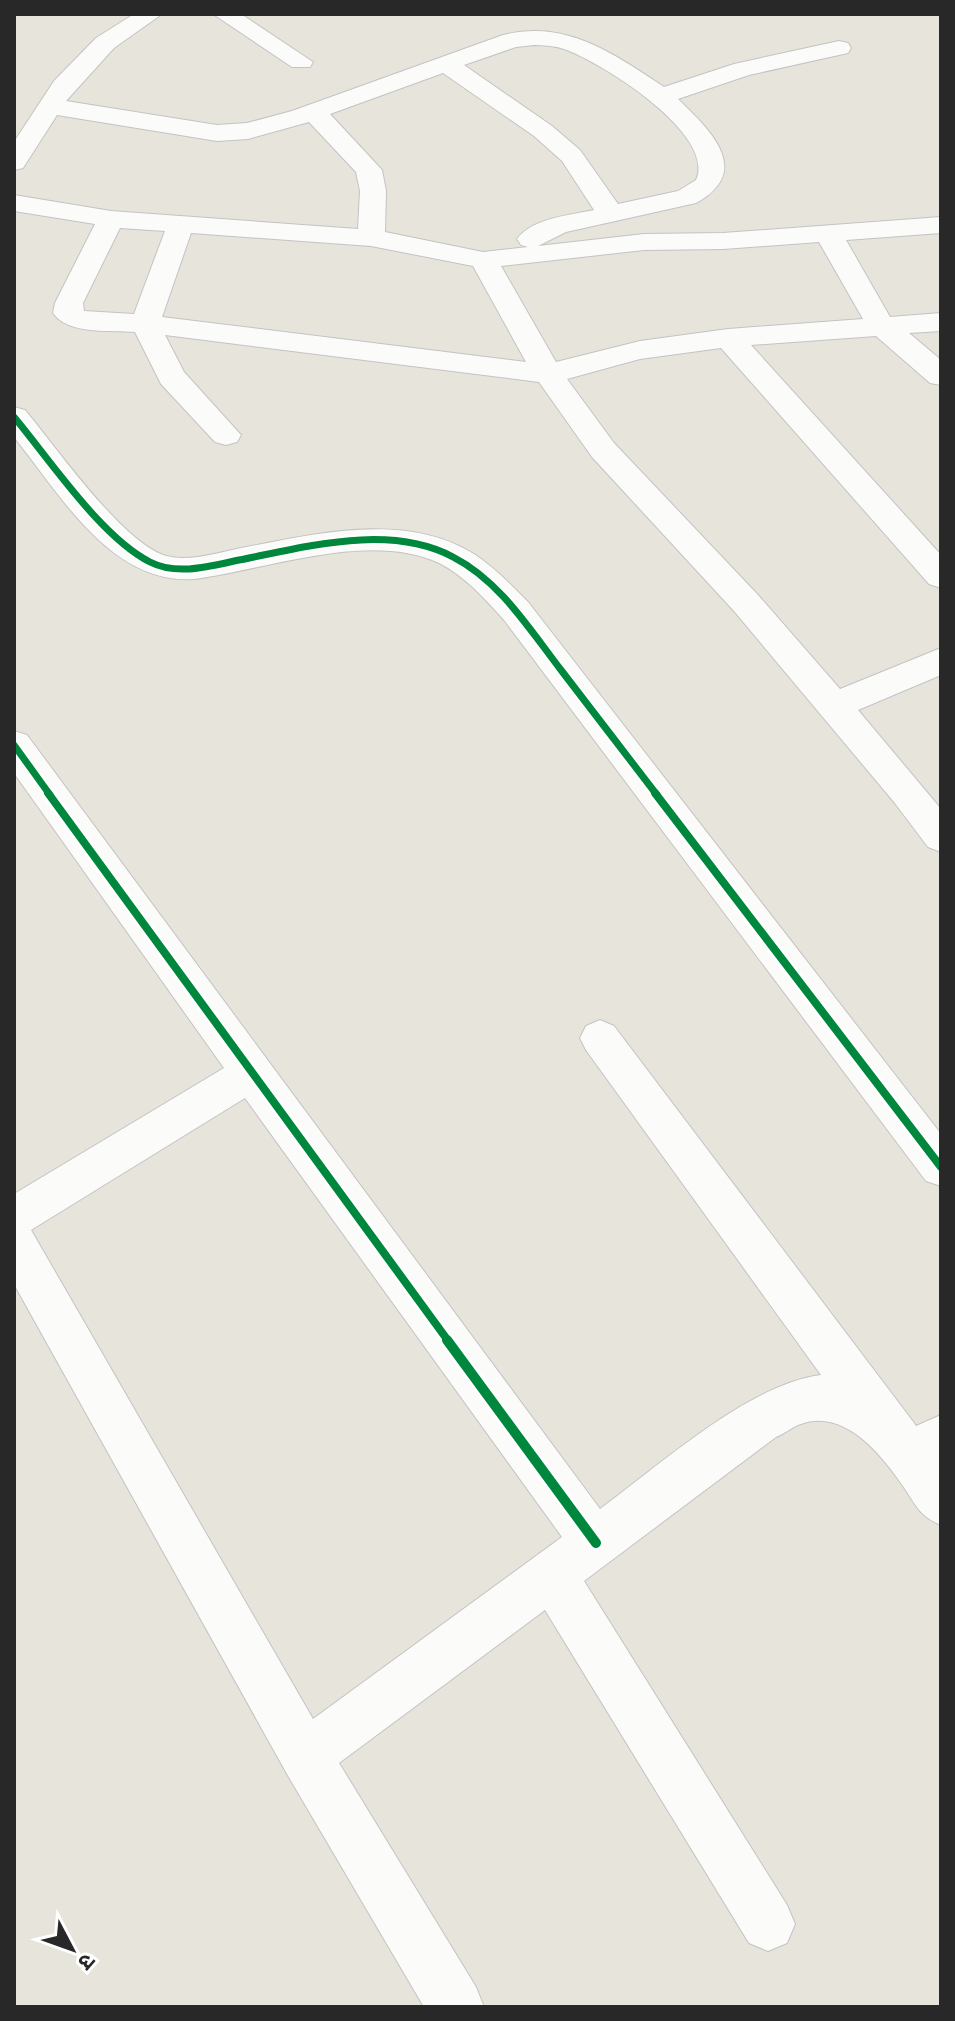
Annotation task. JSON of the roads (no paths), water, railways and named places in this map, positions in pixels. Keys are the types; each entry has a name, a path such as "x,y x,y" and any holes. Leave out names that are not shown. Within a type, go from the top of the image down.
{"street":[{"path":"14,162 63,86 105,43 150,14"},
{"path":"225,14 301,62"},
{"path":"50,106 217,133 248,131 512,40 554,37 584,48 661,96 709,148 714,173 707,186 687,197 557,226 494,259"},
{"path":"661,96 743,69 839,48"},
{"path":"446,64 562,147 610,213"},
{"path":"313,111 369,170 373,191 371,238"},
{"path":"14,203 111,219 371,238 494,259 644,242 723,241 941,225"},
{"path":"111,219 67,313 78,319 145,324 548,374 640,350 728,338 880,324 941,322"},
{"path":"181,224 145,324 172,377 226,435"},
{"path":"828,233 880,324 941,376"},
{"path":"494,259 548,374 603,450 746,603 907,792 941,837"},
{"path":"728,338 941,576"},
{"path":"14,417 116,536 147,561 172,569 209,566 339,541 393,541 442,552 486,580 516,611 941,1167"},
{"path":"834,706 941,661"},
{"path":"14,745 596,1543"},
{"path":"600,1038 925,1447 941,1501"},
{"path":"14,1217 252,1072"},
{"path":"14,1242 305,1756 456,2007"},
{"path":"305,1756 760,1421 799,1401 839,1397 925,1447"},
{"path":"552,1575 768,1924"}]}
